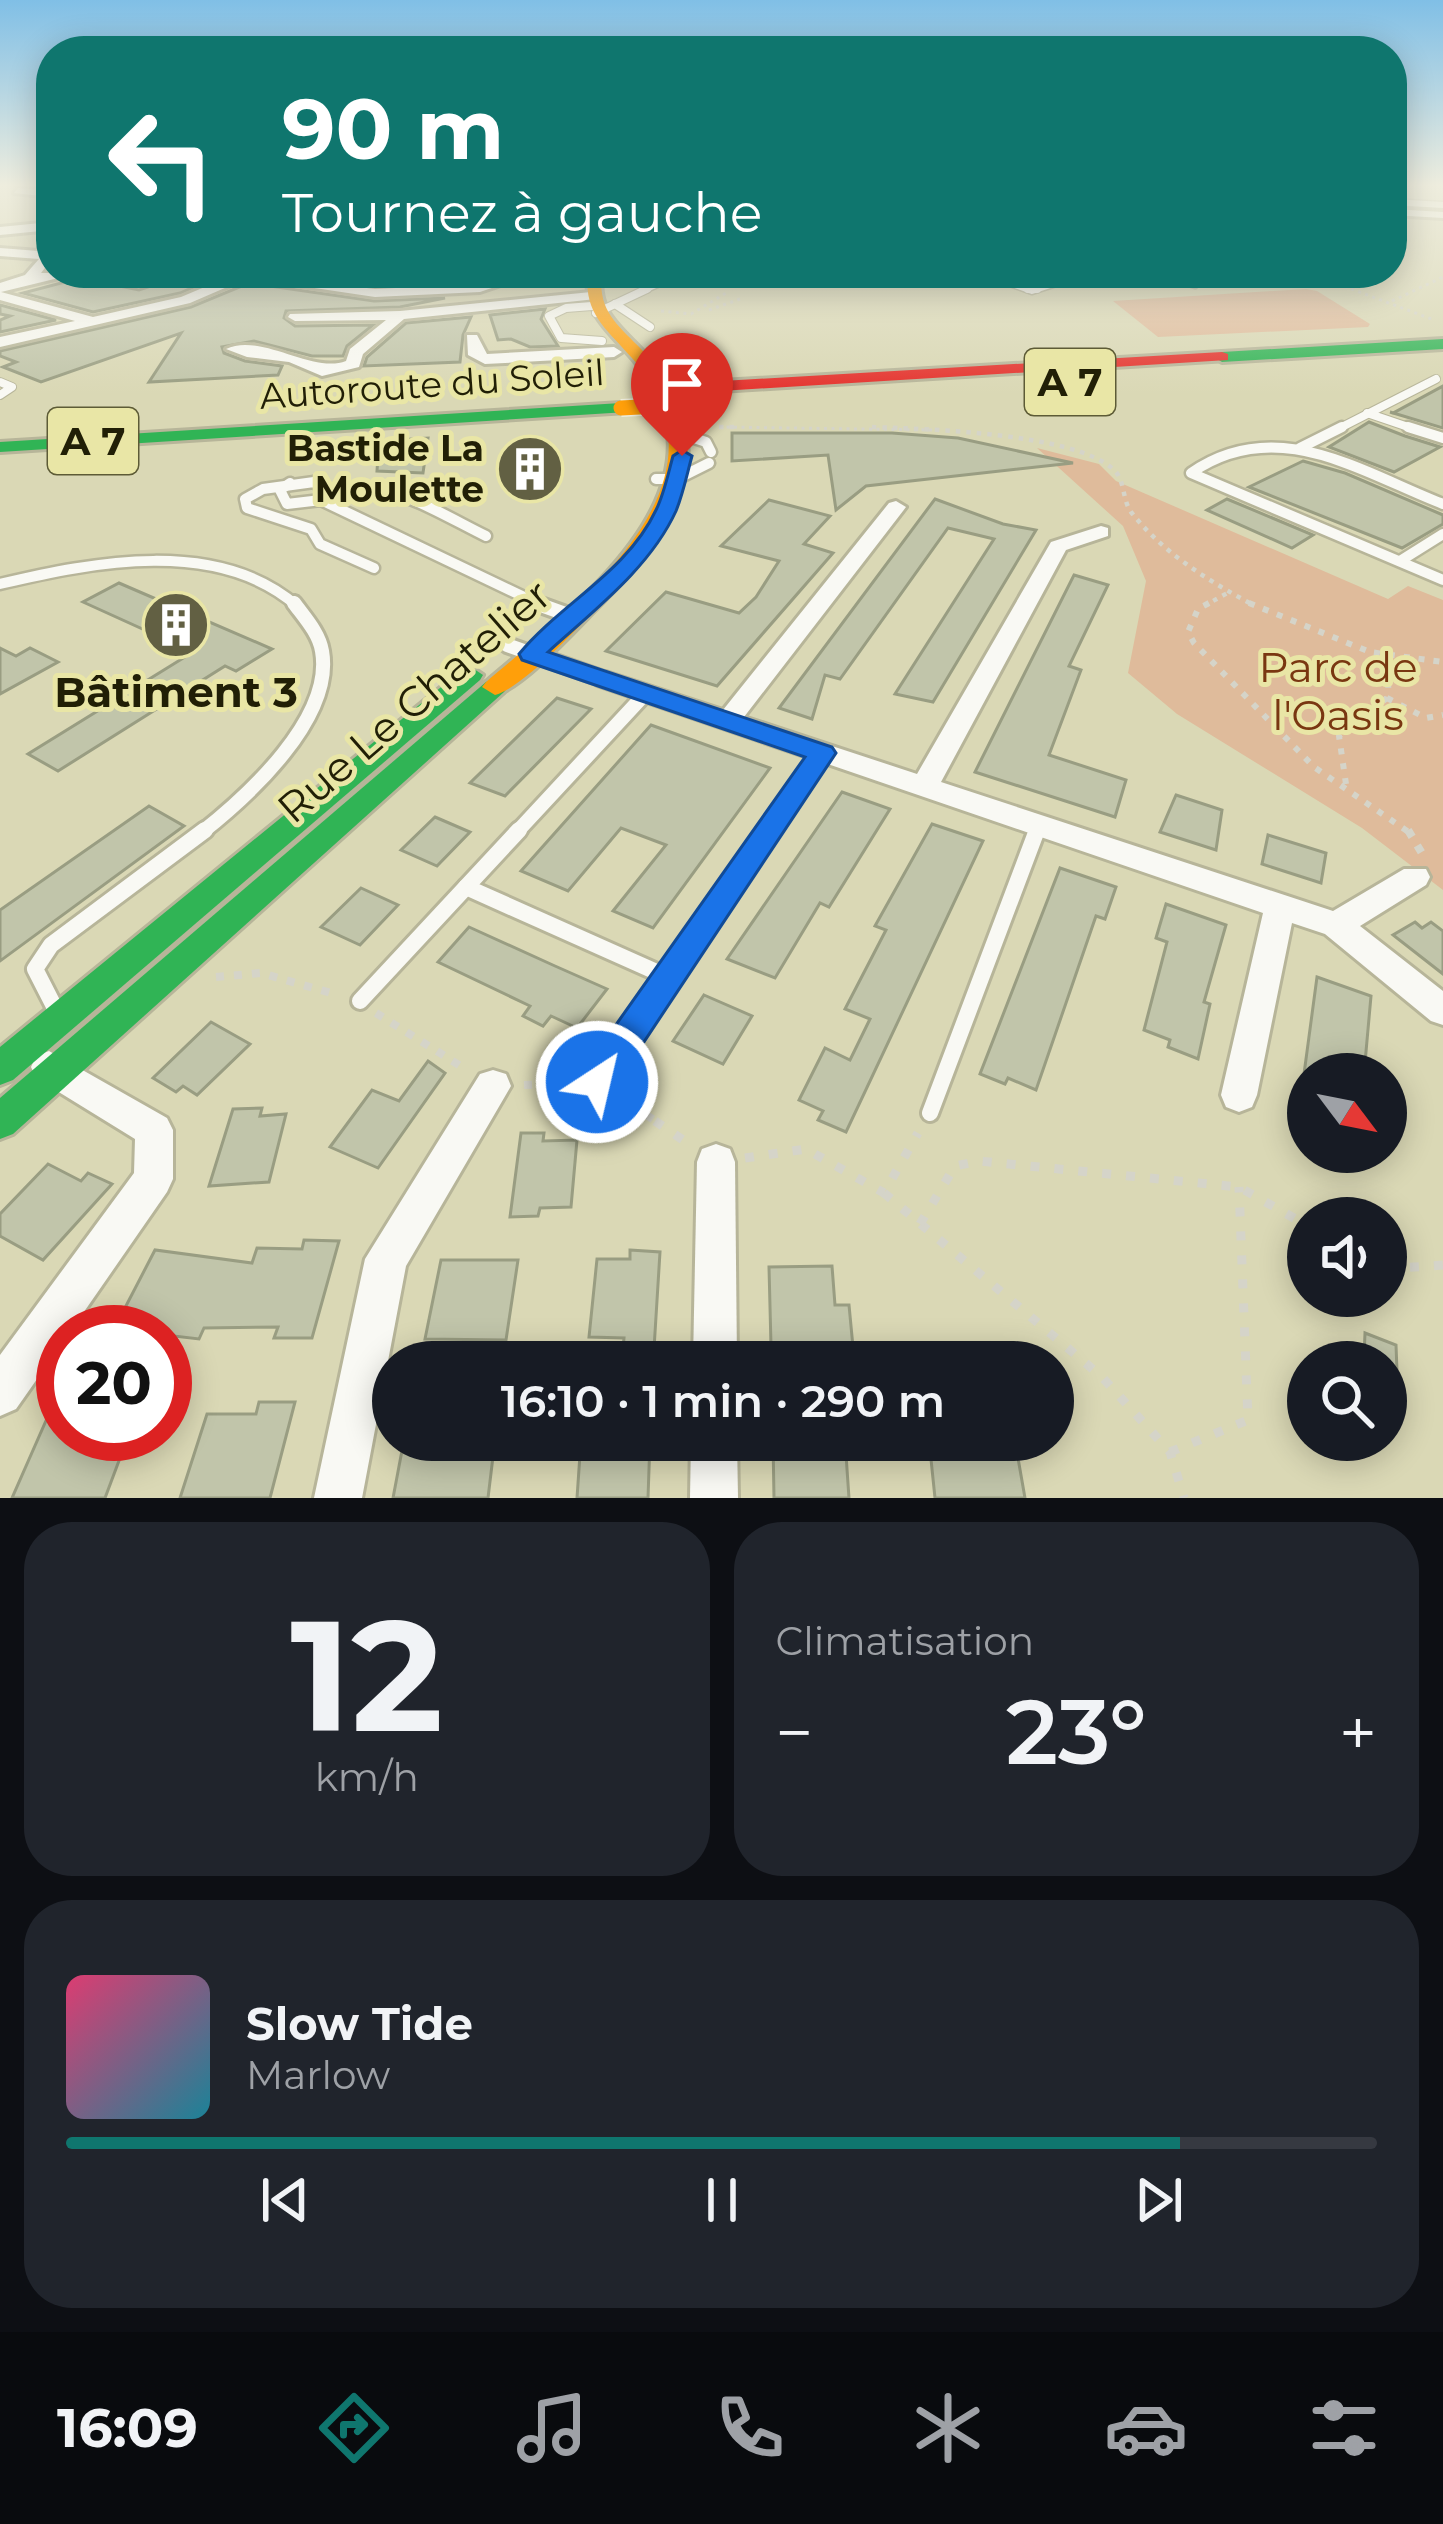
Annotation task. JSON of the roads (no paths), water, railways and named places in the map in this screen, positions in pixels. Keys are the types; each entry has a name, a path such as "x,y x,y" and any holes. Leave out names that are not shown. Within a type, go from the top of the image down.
{"main road":[{"name":"Rue Le Chatelier","path":"590,296 608,347 645,384 660,417 667,479"},
{"path":"590,296 647,364 682,434"},
{"name":"Autoroute du Soleil","path":"0,429 692,396 1439,350"},
{"name":"Autoroute du Soleil","path":"0,447 619,400"},
{"name":"Rue Le Chatelier","path":"0,1122 650,536 682,434"},
{"name":"Rue Le Chatelier","path":"6,1064 519,650"}],"street":[{"path":"31,278 36,272"},
{"path":"0,292 36,277"},
{"path":"0,346 13,354 32,351 134,318 135,288"},
{"path":"0,346 136,306 218,288"},
{"path":"320,288 430,292 480,288"},
{"path":"0,292 88,320"},
{"path":"295,317 400,315 590,296"},
{"path":"234,349 294,358 316,371 336,370 353,364 356,352 400,315"},
{"path":"472,338 476,355 485,359 608,347"},
{"path":"727,722 896,507"},
{"path":"924,787 1058,546 1101,532"},
{"path":"606,680 1336,925 1443,1011"},
{"path":"1336,925 1424,872"},
{"path":"1239,1095 1280,906"},
{"path":"0,1393 153,1179 154,1130 6,1064"},
{"path":"338,1498 386,1259 493,1086"},
{"path":"715,1341 716,1162"},
{"path":"714,1461 714,1498"}],"lane":[{"path":"590,296 622,288"},
{"path":"590,296 650,327"},
{"path":"1300,448 1422,386 1439,350"},
{"path":"0,382 12,387 0,395"},
{"path":"1422,386 1443,393"},
{"path":"1367,413 1443,438"},
{"path":"667,479 710,458 706,442 682,434"},
{"path":"1443,503 1300,448 1269,442 1203,463 1191,472 1443,580"},
{"path":"374,568 320,544 311,529 247,508 245,499 290,483 314,482 324,496 562,613"},
{"path":"290,483 280,490 287,504 324,496 352,483 374,486 486,536"},
{"path":"1400,561 1443,534"},
{"path":"0,583 112,561 196,564 238,574 286,595 302,609 322,646 326,668 301,729 255,788 51,945 34,969 61,1018 96,1037"},
{"path":"519,650 606,680"},
{"path":"360,1001 645,694"},
{"path":"597,1082 822,753"},
{"path":"930,1113 1038,827"},
{"path":"466,887 670,978"}],"place":[{"name":"Bastide La Moulette","path":"530,469"},
{"name":"Bâtiment 3","path":"176,625"}],"park label":[{"name":"Parc de l'Oasis","path":"1338,691"}]}
